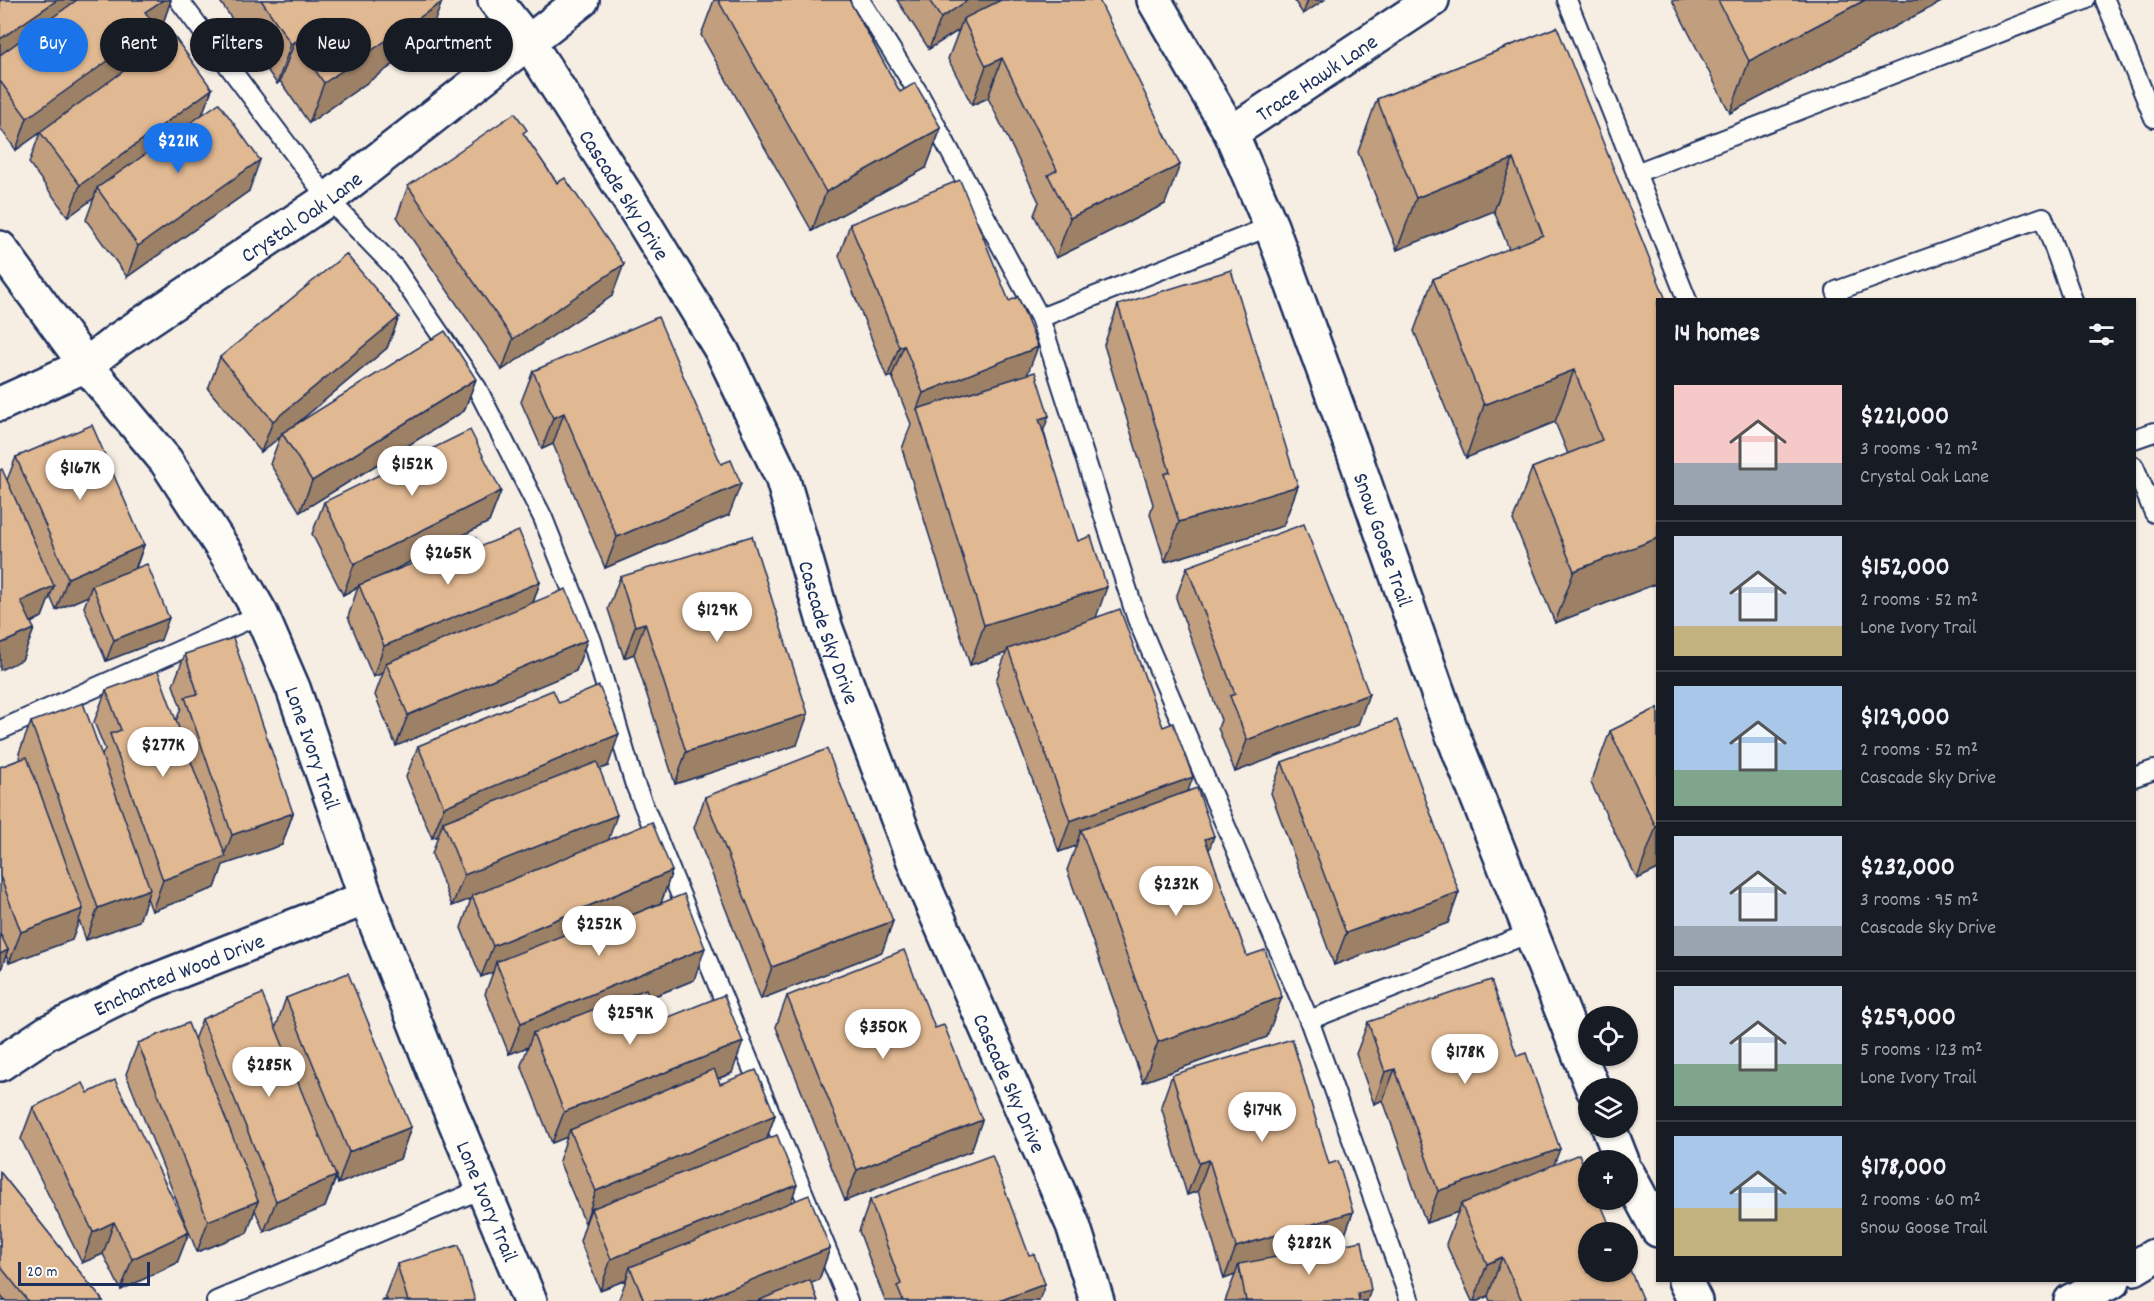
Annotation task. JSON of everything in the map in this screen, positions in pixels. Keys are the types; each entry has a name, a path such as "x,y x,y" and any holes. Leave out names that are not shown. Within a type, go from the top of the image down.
{"street":[{"name":"Cascade Sky Drive","path":"495,0 529,43 644,223 722,351 782,477 826,629 918,872 1073,1225 1097,1301"},
{"name":"Crystal Oak Lane","path":"0,404 86,364 118,340 328,199 582,0"},
{"name":"Snow Goose Trail","path":"1154,0 1231,133 1271,226 1354,453 1452,733 1589,1078"},
{"name":"Trace Hawk Lane","path":"1231,133 1432,0"},
{"name":"Lone Ivory Trail","path":"0,248 86,364 166,461 229,558 261,614 293,687 366,898 434,1071 530,1301"},
{"name":"Enchanted Wood Drive","path":"0,1064 48,1032 146,984 366,898"},
{"path":"1638,1193 1656,1226"},
{"path":"2136,1268 2154,1256"},
{"path":"2136,1275 2154,1272"},
{"path":"1686,1282 1695,1301"},
{"path":"2071,1301 2113,1282"}],"lane":[{"path":"179,0 328,199 395,268 477,388 543,518 592,642 634,782 848,1301"},
{"path":"860,0 920,94 1040,318 1137,618 1309,1020 1410,1301"},
{"path":"1567,0 1686,298"},
{"path":"1636,173 2085,0"},
{"path":"2105,0 2154,118"},
{"path":"1838,298 1836,291 2043,217 2072,298"},
{"path":"1040,318 1271,226"},
{"path":"2136,438 2154,432"},
{"path":"2136,471 2154,513"},
{"path":"0,730 261,614"},
{"path":"1309,1020 1530,933"},
{"path":"216,1301 484,1188"}],"building":[{"path":"0,0 57,0 31,18 18,18 18,27 0,39"},
{"path":"77,0 163,0 145,12 149,18 100,18 100,67 27,118 0,81 0,55 18,42 18,72 88,72 88,18 52,18"},
{"path":"261,0 441,0 442,2 419,18 383,18 383,42 371,51 371,18 296,18 296,42 291,44 284,34 284,18 273,18"},
{"path":"718,0 849,0 900,92 915,83 941,128 826,192"},
{"path":"929,0 968,0 941,18"},
{"path":"1001,0 1099,0 1180,165 1070,218 1048,175 1057,170 1002,58 986,66 963,19"},
{"path":"1718,0 1865,0 1749,61"},
{"path":"1557,27 1665,298 1656,298 1656,539 1574,571 1532,468 1602,440 1574,370 1484,405 1433,279 1543,235 1513,159 1416,198 1377,99"},
{"path":"178,42 190,59 190,72 200,72 212,89 80,185 40,132 122,72 178,72"},
{"path":"316,72 340,72 324,83"},
{"path":"219,103 260,160 138,246 97,188"},
{"path":"515,113 527,130 523,133 557,183 565,178 624,264 513,339 408,186"},
{"path":"960,180 1009,301 1018,297 1038,347 923,393 904,345 899,347 850,224"},
{"path":"346,254 399,317 273,421 220,357"},
{"path":"1231,270 1298,486 1179,522 1164,474 1170,472 1118,305"},
{"path":"658,317 721,464 731,460 741,484 617,537 564,413 553,418 533,371"},
{"path":"445,331 476,379 312,481 282,433"},
{"path":"1035,372 1049,416 1039,419 1078,541 1091,536 1107,587 984,625 917,409"},
{"path":"92,425 144,545 68,578 16,457"},
{"path":"470,430 501,491 354,564 324,502"},
{"path":"2,469 54,586 21,601 34,629 0,644 0,470"},
{"path":"1304,524 1369,694 1247,740 1230,696 1235,694 1187,567"},
{"path":"519,531 540,582 384,646 359,585 476,538 479,547"},
{"path":"752,536 808,714 686,752 645,623 635,626 620,577"},
{"path":"147,564 169,618 114,640 92,585"},
{"path":"566,589 587,640 408,715 386,663"},
{"path":"1120,609 1163,727 1173,723 1193,777 1070,821 1008,649"},
{"path":"233,638 293,813 232,835 185,697 198,694 185,654"},
{"path":"158,671 226,857 163,880 110,734 121,730 106,690"},
{"path":"599,686 619,734 444,807 418,746 553,690 559,703"},
{"path":"83,703 150,889 98,908 31,722"},
{"path":"1656,709 1656,827 1610,731"},
{"path":"1397,720 1459,892 1346,933 1282,762"},
{"path":"827,749 893,921 772,967 705,797"},
{"path":"27,757 83,909 21,932 0,876 0,767"},
{"path":"597,762 617,815 464,875 443,822"},
{"path":"1197,788 1214,836 1205,839 1247,956 1265,950 1282,997 1158,1042 1081,830"},
{"path":"652,822 672,871 493,946 472,896"},
{"path":"684,894 705,948 521,1023 496,962 624,911 627,917"},
{"path":"0,933 8,950 0,954"},
{"path":"904,950 935,1028 944,1025 982,1120 857,1170 787,996"},
{"path":"348,973 411,1127 349,1152 286,998"},
{"path":"1491,980 1517,1056 1526,1053 1560,1149 1438,1191 1395,1069 1385,1072 1368,1022"},
{"path":"646,989 659,1021 724,995 743,1042 564,1112 533,1033"},
{"path":"262,994 336,1176 276,1201 202,1019"},
{"path":"188,1023 258,1201 208,1221 138,1043"},
{"path":"1292,1039 1329,1164 1338,1161 1353,1212 1236,1247 1209,1160 1199,1163 1172,1075"},
{"path":"714,1069 720,1084 756,1070 775,1115 596,1191 570,1130"},
{"path":"115,1080 189,1232 132,1259 114,1222 93,1232 33,1107 83,1083 88,1093"},
{"path":"777,1135 797,1185 611,1259 591,1209"},
{"path":"1578,1154 1578,1210 1603,1210 1608,1222 1578,1222 1578,1282 1635,1282 1643,1301 1522,1301 1502,1257 1487,1264 1461,1204"},
{"path":"992,1155 1029,1255 1034,1254 1045,1284 999,1301 903,1301 897,1286 901,1284 870,1200"},
{"path":"0,1172 103,1301 28,1301 0,1266"},
{"path":"809,1195 830,1248 700,1301 644,1301 630,1267"},
{"path":"1362,1241 1371,1290 1358,1293 1359,1301 1246,1301 1239,1264"},
{"path":"459,1245 475,1301 408,1301 397,1264"},
{"path":"810,1280 818,1301 757,1301"}]}
